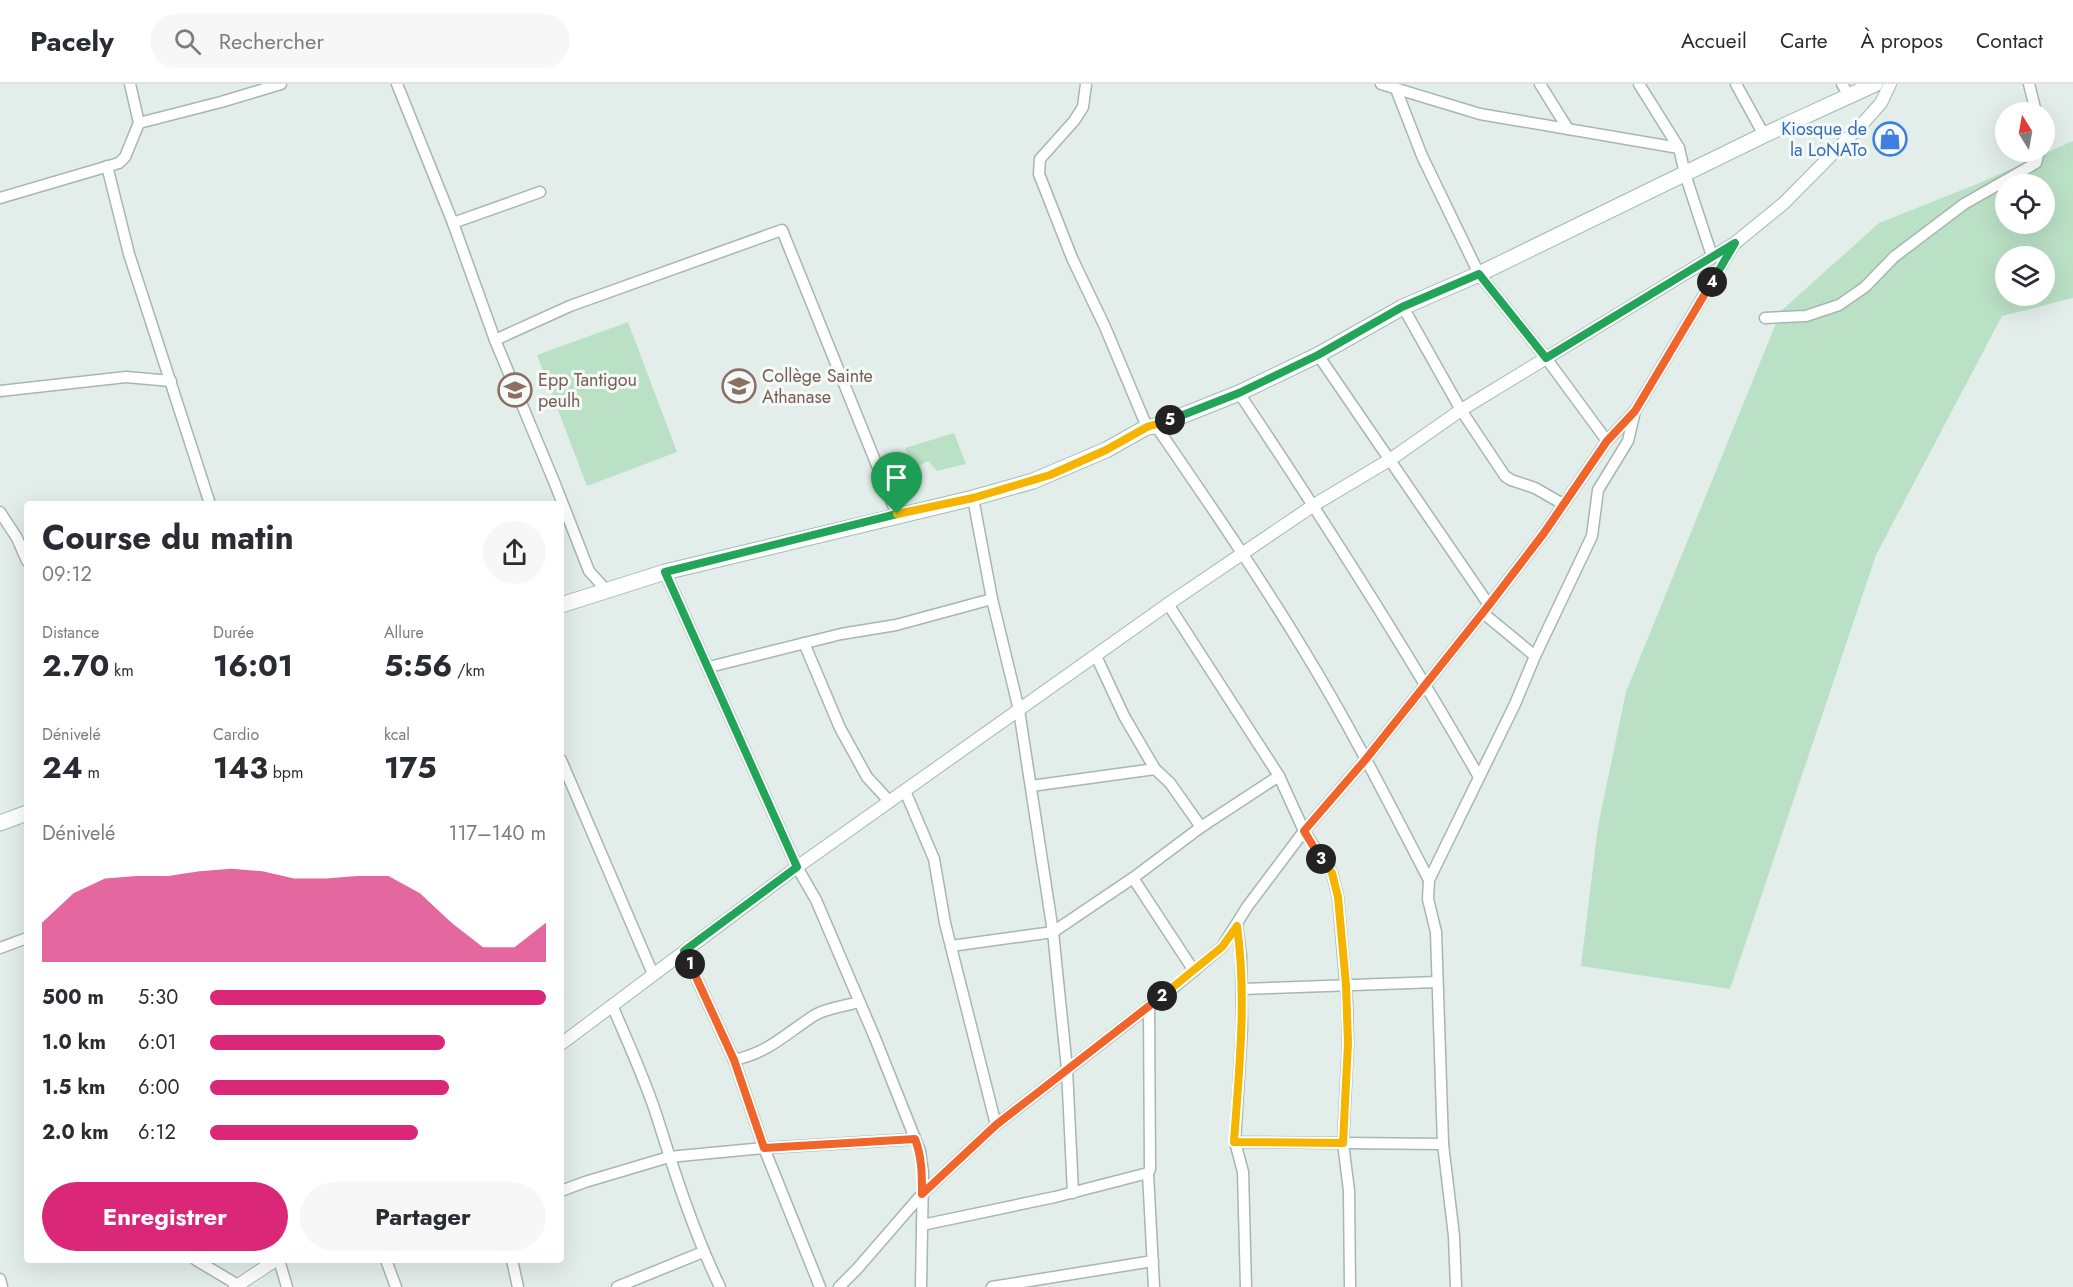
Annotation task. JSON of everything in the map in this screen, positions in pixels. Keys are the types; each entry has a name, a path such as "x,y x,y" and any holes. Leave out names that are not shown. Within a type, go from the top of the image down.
{"main road":[{"path":"564,604 665,572 897,514 973,498 1050,475 1106,450 1151,426 1239,393 1318,355 1402,307 1479,274 1764,135 1846,90 1875,84"},
{"path":"0,823 24,814"}],"street":[{"path":"0,198 119,163 125,157 140,123 130,84"},
{"path":"140,123 281,84"},
{"path":"397,84 453,224 495,340 562,501"},
{"path":"1086,84 1083,106 1074,121 1039,162 1039,174 1072,258 1151,426 1243,554 1304,650 1366,759 1429,880"},
{"path":"1381,84 1480,114 1679,148"},
{"path":"1540,84 1568,129"},
{"path":"1639,84 1679,148 1684,174 1712,256"},
{"path":"1736,84 1764,135"},
{"path":"564,1042 797,867 1168,604 1314,505 1391,459 1461,410 1735,243 1801,187 1881,103 1890,84"},
{"path":"2029,84 2034,102"},
{"path":"1396,89 1422,156 1479,274 1546,358 1607,441"},
{"path":"1765,318 1806,316 1839,305 1865,287 1894,257 1964,204 2036,162"},
{"path":"107,166 129,254 209,501"},
{"path":"453,224 540,192"},
{"path":"495,340 570,306 782,230 897,514"},
{"path":"839,1287 922,1194 996,1125 1222,947 1247,907 1304,831 1366,759 1486,609 1607,441 1635,411 1735,243"},
{"path":"1402,307 1461,410 1505,476 1535,488 1563,504"},
{"path":"1318,355 1391,459 1486,609 1535,656"},
{"path":"0,391 126,376 171,381"},
{"path":"1239,393 1314,505 1426,684 1479,777"},
{"path":"1456,1287 1454,1236 1443,1144 1436,932 1428,899 1429,880 1515,704 1535,656 1592,536 1598,490 1628,441 1635,411"},
{"path":"973,498 992,599 1019,710 1053,932 1067,1069 1072,1193"},
{"path":"564,507 589,571 607,591"},
{"path":"0,512 18,538 24,553"},
{"path":"665,572 797,867 816,900 920,1151 923,1260 921,1287"},
{"path":"709,667 841,634 896,625 992,599"},
{"path":"1168,604 1278,776 1304,831 1332,873 1338,897 1346,985 1348,1043 1343,1143 1349,1191 1350,1287"},
{"path":"804,643 840,728 867,777 890,802"},
{"path":"1096,656 1124,716 1155,769 1170,783 1201,827"},
{"path":"564,767 653,974"},
{"path":"1031,786 1155,769"},
{"path":"951,946 1053,932 1133,878 1201,827 1278,776"},
{"path":"905,791 934,859 951,946 996,1125"},
{"path":"1133,878 1194,970"},
{"path":"1237,926 1241,956 1242,1028 1234,1142 1243,1172 1246,1287"},
{"path":"0,948 24,939"},
{"path":"684,951 734,1060 764,1148 820,1287"},
{"path":"1242,989 1437,982"},
{"path":"734,1060 754,1056 817,1014 859,1002"},
{"path":"612,1005 658,1119 703,1252 720,1287"},
{"path":"1149,1006 1150,1168 1148,1173 1154,1287"},
{"path":"564,1190 669,1157 764,1148 915,1139"},
{"path":"1234,1142 1443,1144"},
{"path":"922,1225 1072,1193 1148,1173"},
{"path":"617,1287 703,1252"},
{"path":"992,1287 1040,1283 1153,1261"},
{"path":"201,1263 236,1286 272,1263"},
{"path":"278,1263 287,1287"},
{"path":"387,1263 396,1287"},
{"path":"513,1263 518,1287"},
{"path":"0,1280 2,1287"}],"green space":[{"path":"2073,141 2073,298 2055,303 2055,246 1995,246 1995,306 2041,306 2002,316 1876,555 1730,989 1581,966 1598,826 1626,692 1781,311 1879,223 1995,176 1995,234 2055,234 2055,174 1999,174 2026,162 2055,162 2055,149"},
{"path":"628,322 677,452 587,486 537,355"},
{"path":"954,433 966,464 937,471 928,461 914,468 905,448"}],"place":[{"name":"Kiosque de la LoNATo","path":"1890,139"},
{"name":"Collège Sainte Athanase","path":"739,386"},
{"name":"Epp Tantigou peulh","path":"515,390"}],"route":[{"path":"1735,243 1635,411 1607,441 1544,533 1489,605 1366,759 1304,831 1323,863 1332,873 1338,897 1346,985 1348,1043 1343,1143 1234,1142 1242,1028 1241,956 1237,926 1222,947 1178,984 996,1125 922,1194 920,1151 915,1139 764,1148 734,1060 684,951 797,867 665,572 897,514 973,498 1050,475 1106,450 1147,427 1156,426 1239,393 1318,355 1402,307 1479,274 1546,358 1735,243"}]}
